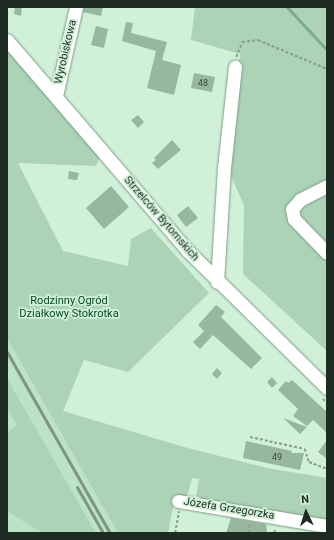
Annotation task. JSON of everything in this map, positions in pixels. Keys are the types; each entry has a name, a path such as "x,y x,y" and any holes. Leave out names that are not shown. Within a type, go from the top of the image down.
{"street":[{"name":"Wyrobiskowa","path":"56,96 76,7"},
{"name":"Strzelców Bytomskich","path":"7,40 217,282 327,388"},
{"path":"217,282 224,168 235,67"},
{"path":"327,186 300,200 292,209 294,219 327,253"},
{"name":"Józefa Grzegorzka","path":"180,501 327,526"}],"path":[{"path":"235,67 238,46 248,40 278,47 327,68"},
{"path":"250,437 305,449 309,462 327,469"},
{"path":"175,533 180,501"}],"shaded area":[{"path":"7,338 118,533 96,533 7,378"},
{"path":"7,408 18,425 7,433"},
{"path":"7,511 25,521 42,533 7,533"}],"green space":[{"path":"195,7 327,7 327,351 243,274 244,205 226,165 240,54 191,40"},
{"name":"Rodzinny Ogród Działkowy Stokrotka","path":"7,48 100,157 96,166 18,163 63,251 128,266 131,239 151,228 209,293 128,372 84,360 63,411 184,447 267,468 327,478 327,522 200,500 196,497 199,479 192,478 187,498 175,497 168,533 118,533 7,338"},
{"path":"7,378 96,533 42,533 7,511 7,433 17,425 7,408"}],"building":[{"path":"15,7 22,7 21,16 14,14"},
{"path":"84,7 103,7 101,16 83,12"},
{"path":"126,22 133,23 131,33 167,42 162,60 181,65 174,95 147,88 156,51 122,41"},
{"path":"96,26 108,29 104,48 91,45"},
{"path":"194,73 215,77 212,92 191,88"},
{"path":"138,115 144,122 138,128 131,120"},
{"path":"172,140 181,150 158,169 152,163 156,160 154,158"},
{"path":"69,171 79,173 77,180 68,179"},
{"path":"111,186 129,207 104,229 86,208"},
{"path":"188,206 198,218 186,227 177,215"},
{"path":"216,305 225,312 221,317 262,358 251,369 213,335 200,349 193,342 204,331 198,325"},
{"path":"217,368 222,373 217,379 212,374"},
{"path":"272,377 277,383 272,388 267,382"},
{"path":"292,380 327,412 327,433 313,420 307,426 293,416 298,409 278,390 286,381 288,383"},
{"path":"283,418 307,427 300,434"},
{"path":"327,440 327,459 318,452"},
{"path":"246,441 292,451 291,453 304,453 300,470 243,458"},
{"path":"231,518 266,524 267,533 226,533"}],"waterway":[{"path":"287,7 327,50"}],"railway":[{"path":"7,352 110,533"},
{"path":"77,487 103,533"}]}
